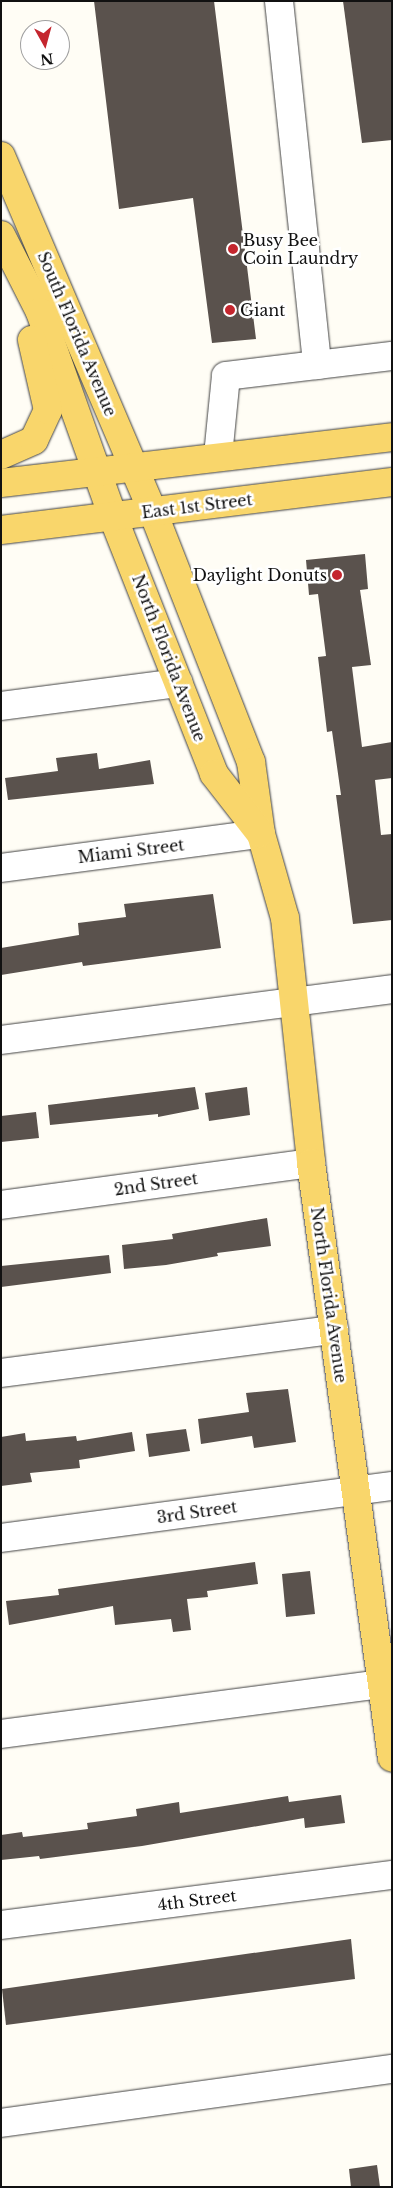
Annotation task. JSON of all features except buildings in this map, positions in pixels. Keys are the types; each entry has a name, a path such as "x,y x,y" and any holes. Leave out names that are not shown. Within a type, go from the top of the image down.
{"main road":[{"name":"South Florida Avenue","path":"1,156 153,512"},
{"name":"South Florida Avenue","path":"1,235 40,312 96,471"},
{"path":"1,265 29,328 48,410 34,440 1,455"},
{"path":"1,483 132,466 392,437"},
{"name":"North Florida Avenue","path":"96,471 214,774 261,834"},
{"name":"East 1st Street","path":"1,530 392,482"},
{"name":"North Florida Avenue","path":"153,512 250,762 261,834 285,918 292,1003 311,1163 392,1758"}],"street":[{"path":"279,1 317,365"},
{"path":"218,456 226,376 392,356"},
{"path":"1,706 179,683"},
{"name":"Miami Street","path":"1,868 261,834"},
{"path":"1,1040 392,989"},
{"name":"2nd Street","path":"1,1205 311,1163"},
{"path":"1,1373 334,1330"},
{"name":"3rd Street","path":"1,1538 392,1486"},
{"path":"1,1734 382,1684"},
{"name":"4th Street","path":"1,1925 392,1875"},
{"path":"1,2123 392,2068"}],"place":[{"name":"Busy Bee Coin Laundry","path":"233,249"},
{"name":"Giant","path":"230,310"},
{"name":"Daylight Donuts","path":"337,575"}]}
